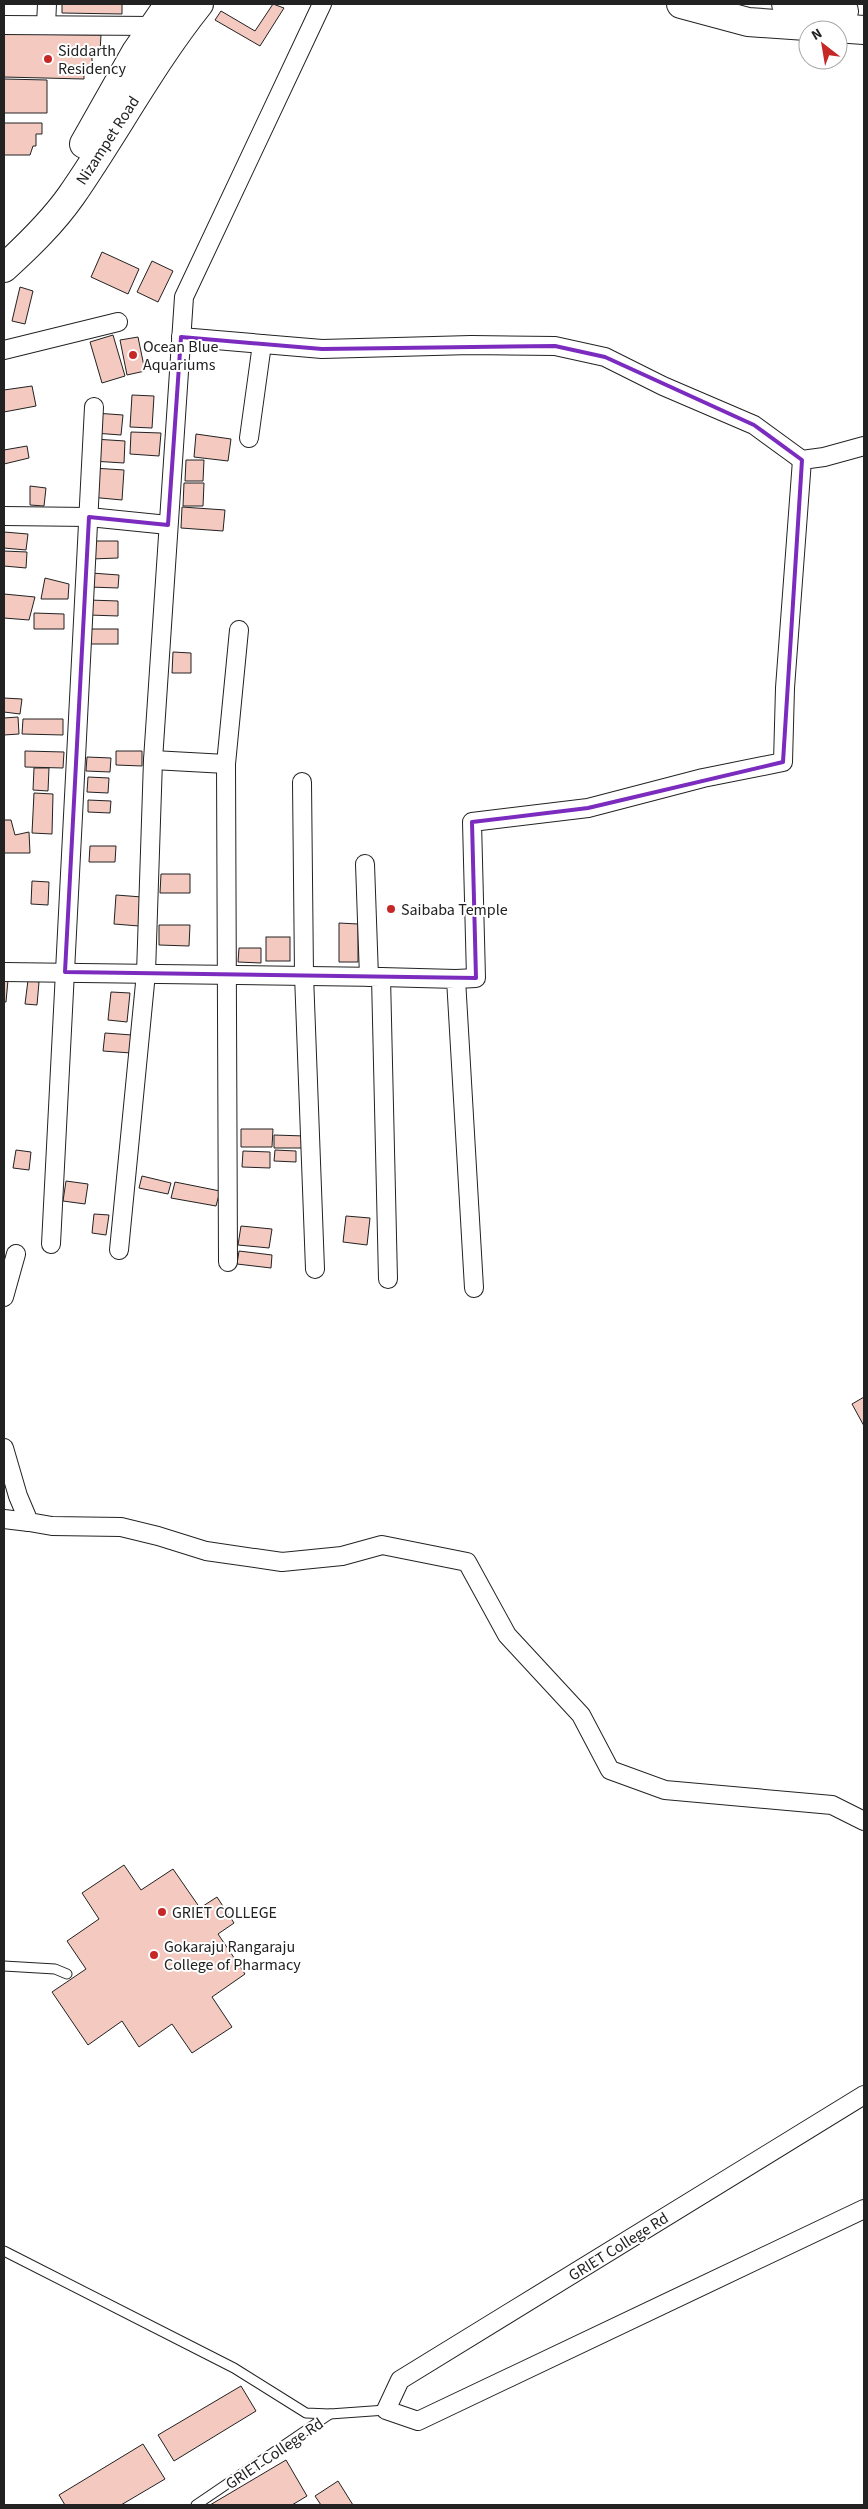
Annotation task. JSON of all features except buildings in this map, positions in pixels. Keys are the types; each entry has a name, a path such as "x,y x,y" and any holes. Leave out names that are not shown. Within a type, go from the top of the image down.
{"main road":[{"name":"Nizampet Road","path":"4,244 25,226 62,182 136,52 169,4"},
{"name":"Nizampet Road","path":"4,268 35,239 70,197 178,30 199,4"},
{"path":"681,4 748,22 864,30"},
{"path":"786,4 864,14"}],"street":[{"path":"46,4 46,25"},
{"path":"119,1250 146,973 153,760 184,297 322,4"},
{"path":"4,25 154,26"},
{"path":"4,350 118,322"},
{"path":"181,337 322,349 471,345 555,346 605,357 663,386 754,425 802,460 824,457 864,446"},
{"path":"250,438 262,344"},
{"path":"50,1244 94,407"},
{"path":"4,972 476,978 472,822 588,808 703,778 783,762 785,679 802,460"},
{"path":"4,516 89,517 168,525"},
{"path":"228,1262 226,764 239,630"},
{"path":"153,760 226,764"},
{"path":"302,782 304,975 315,1269"},
{"path":"365,864 375,977 388,1279"},
{"path":"456,979 474,1288"},
{"path":"4,1297 16,1254"},
{"path":"4,1448 28,1522"},
{"path":"4,1519 52,1526 121,1527 206,1551 282,1562 342,1556 382,1545 468,1562 507,1635 581,1715 610,1770 665,1790 832,1805 864,1821"},
{"name":"GRIET College Rd","path":"864,2095 400,2380 386,2410 418,2421 864,2209"}],"lane":[{"path":"4,1966 55,1970 67,1974"},
{"path":"4,2251 234,2368 306,2413 330,2414"},
{"name":"GRIET College Rd","path":"196,2505 330,2414 386,2410"}],"highlighted area":[{"path":"181,337 322,349 555,346 605,357 754,425 802,460 783,762 588,808 472,822 476,978 65,972 89,517 168,525"}],"place":[{"name":"Siddarth Residency","path":"48,59"},
{"name":"Ocean Blue Aquariums","path":"133,355"},
{"name":"Saibaba Temple","path":"391,909"},
{"name":"GRIET COLLEGE","path":"162,1912"},
{"name":"Gokaraju Rangaraju College of Pharmacy","path":"154,1955"}]}
